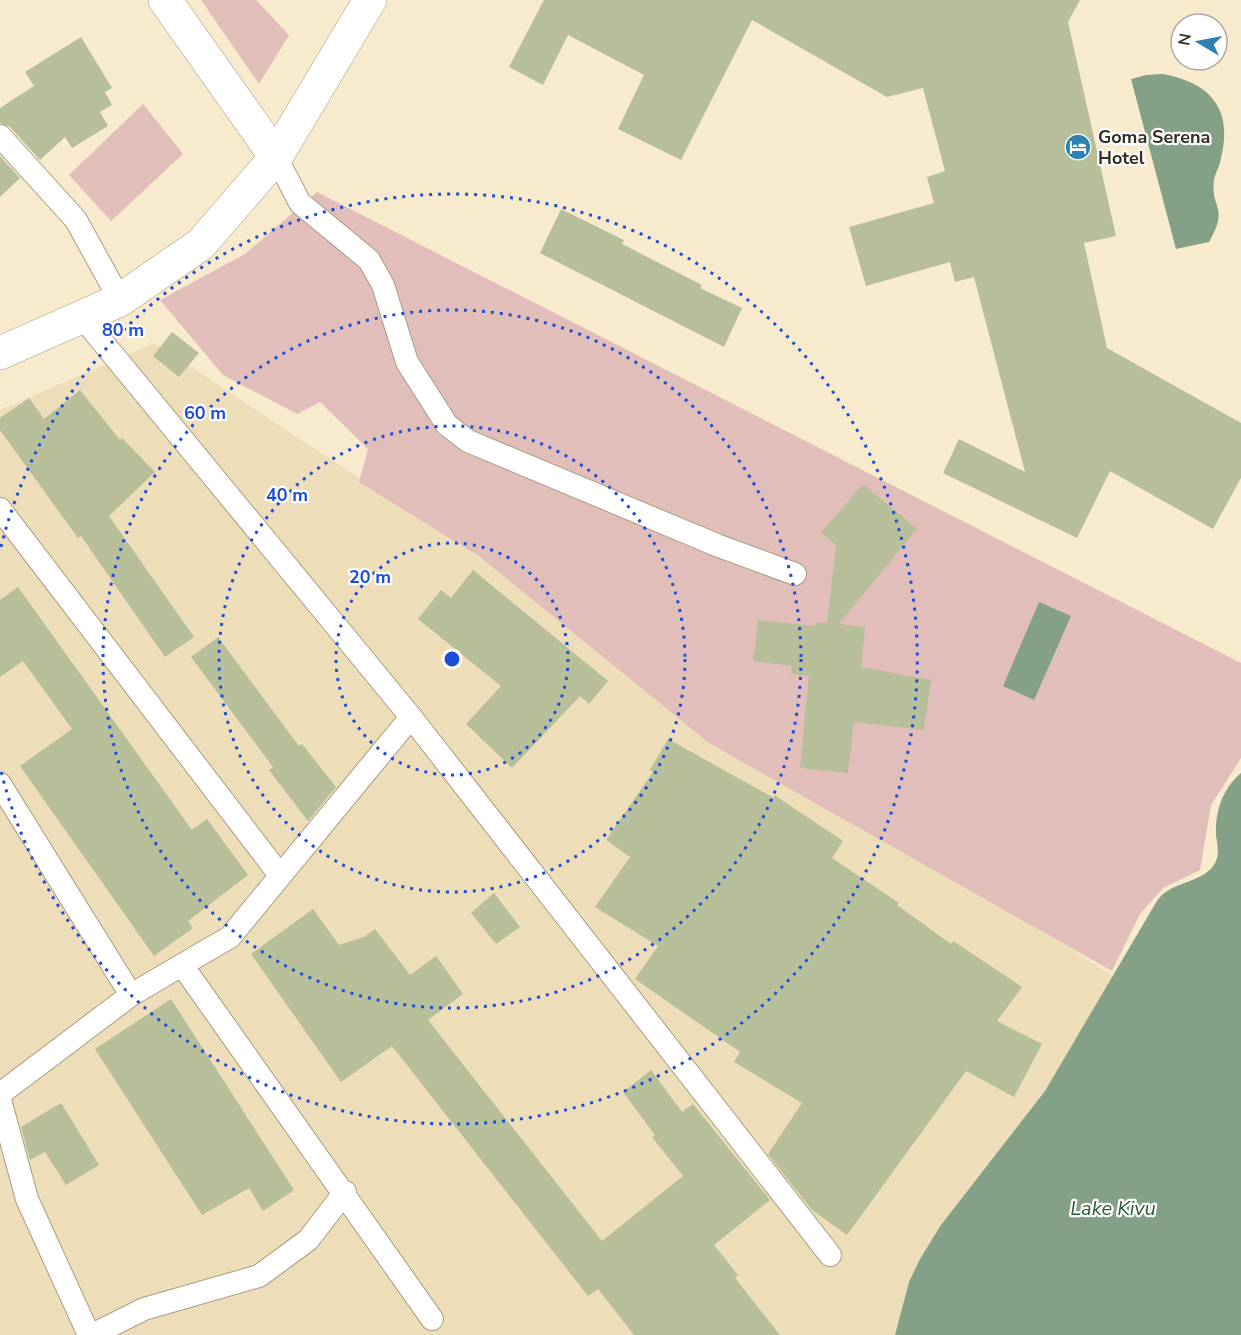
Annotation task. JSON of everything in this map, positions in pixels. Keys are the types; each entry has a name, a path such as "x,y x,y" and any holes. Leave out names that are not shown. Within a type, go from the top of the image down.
{"street":[{"path":"165,0 276,157"},
{"path":"0,353 120,300 201,244 276,157 370,0"}],"lane":[{"path":"0,136 76,220 120,300"},
{"path":"276,157 300,204 369,260 383,285 407,362 447,424 468,441 719,546 795,574"},
{"path":"82,317 411,717 830,1255"},
{"path":"0,509 279,874"},
{"path":"0,1094 131,995 230,937 279,874 411,717"},
{"path":"0,784 131,995"},
{"path":"182,965 345,1192 432,1319"},
{"path":"0,1100 27,1199 90,1335 144,1309 259,1276 308,1240 345,1192"}],"shaded area":[{"path":"201,0 256,0 289,35 259,84"},
{"path":"143,104 183,154 111,221 69,175"},
{"path":"317,192 1241,663 1241,758 1211,805 1200,870 1163,888 1140,914 1112,971 709,743 480,557 359,482 368,449 320,402 297,414 223,375 160,300 245,254"},
{"path":"155,343 1114,977 1045,1091 941,1225 920,1259 909,1282 895,1335 0,1335 0,410"}],"water":[{"path":"1163,74 1180,78 1206,92 1221,112 1224,125 1224,141 1213,190 1219,214 1215,230 1209,242 1176,249 1131,79"},
{"path":"1039,602 1071,616 1034,700 1003,686"},
{"name":"Lake Kivu","path":"1241,773 1241,1335 895,1335 909,1282 920,1259 941,1225 1045,1091 1157,901 1168,891 1208,872 1213,866 1218,856 1216,826 1221,801 1229,786"}],"building":[{"path":"544,0 1080,0 1068,22 1116,236 1084,243 1107,348 1241,423 1241,478 1213,529 1110,471 1077,538 943,473 959,439 1025,472 974,277 955,282 950,262 866,286 849,227 934,203 927,177 945,171 923,88 887,97 752,20 681,160 618,129 644,75 568,35 543,85 509,67"},
{"path":"81,37 112,88 105,92 112,105 100,112 108,126 72,148 65,137 40,160 10,127 0,123 0,108 34,86 25,72"},
{"path":"0,156 20,178 0,197"},
{"path":"561,209 624,240 622,244 702,285 700,288 742,308 724,347 540,253"},
{"path":"172,332 199,353 179,377 153,356"},
{"path":"80,390 120,440 122,438 155,472 109,516 194,637 165,657 81,536 78,538 0,430 0,418 29,398 44,419"},
{"path":"863,484 917,529 839,624 865,627 861,667 931,680 924,730 854,722 848,773 800,768 809,676 791,674 792,666 753,661 758,620 815,626 816,622 827,623 836,545 821,533"},
{"path":"473,570 608,681 589,704 580,696 512,768 466,724 501,686 418,619 441,590 451,598"},
{"path":"18,587 192,830 207,819 248,875 188,921 193,928 154,956 20,766 72,729 23,661 0,677 0,600"},
{"path":"218,637 299,746 302,744 336,787 308,821 269,770 273,767 191,657"},
{"path":"668,739 774,798 774,795 843,841 832,858 899,903 897,905 951,944 953,941 1022,987 997,1021 1042,1044 1014,1097 966,1071 847,1235 812,1210 768,1154 802,1103 734,1062 740,1052 635,979 658,946 595,907 630,857 606,840 653,772 650,770"},
{"path":"494,893 520,927 496,944 471,913"},
{"path":"313,909 339,945 364,937 375,929 410,975 436,956 463,994 428,1020 602,1241 683,1176 652,1137 655,1135 623,1092 651,1070 682,1112 693,1104 770,1200 714,1245 738,1275 735,1278 780,1335 634,1335 598,1289 588,1296 392,1046 341,1082 251,954"},
{"path":"171,999 294,1190 263,1211 249,1188 202,1215 95,1049"},
{"path":"61,1103 99,1165 66,1185 45,1152 30,1160 21,1127"}],"place":[{"name":"Goma Serena Hotel","path":"1078,147"}]}
